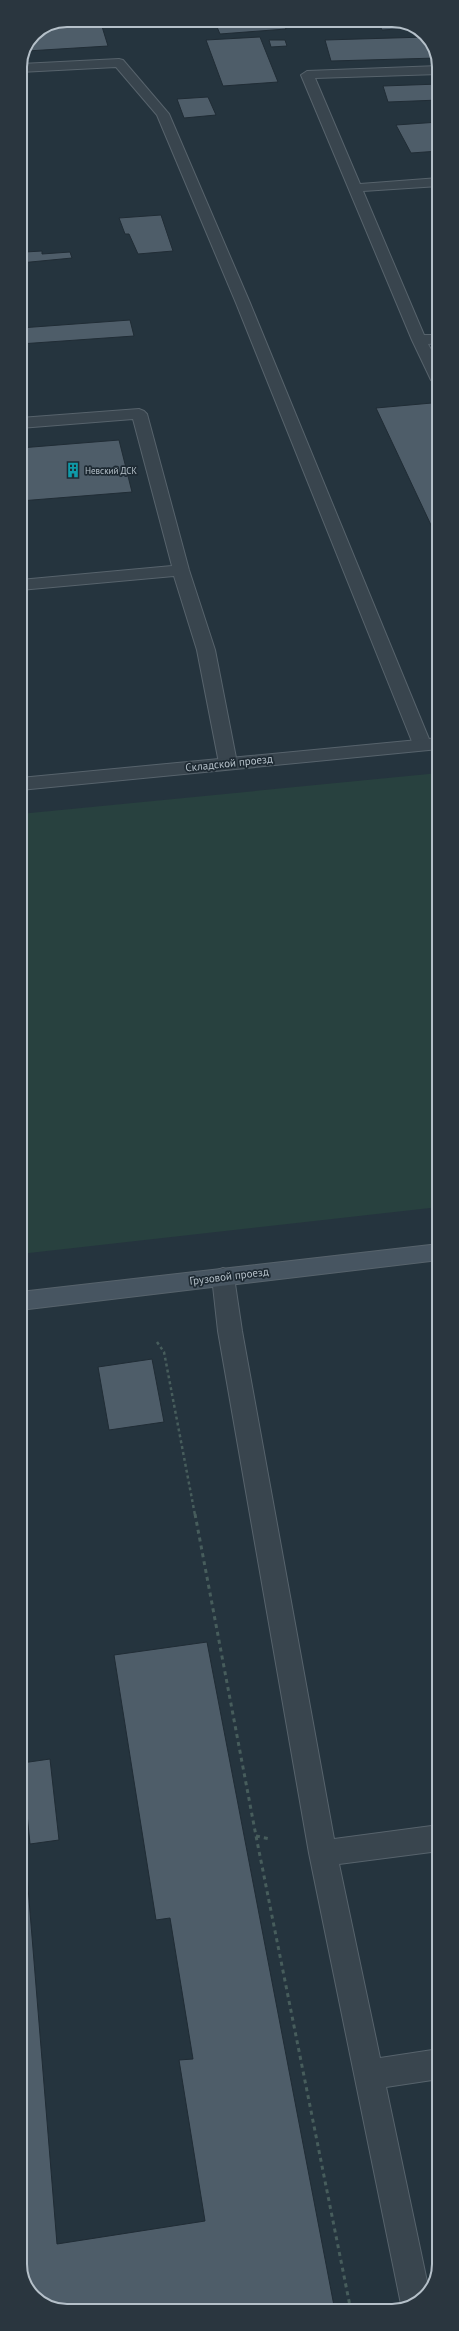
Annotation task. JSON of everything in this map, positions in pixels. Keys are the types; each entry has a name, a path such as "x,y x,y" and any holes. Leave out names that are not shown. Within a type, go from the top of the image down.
{"street":[{"path":"27,68 120,63 163,114 430,743"},
{"path":"432,70 307,75 419,340 432,366"},
{"path":"354,188 432,182"},
{"path":"419,340 432,339"},
{"path":"27,422 139,414 181,570 206,650 228,763"},
{"path":"27,584 181,570"},
{"name":"Складской проезд","path":"27,783 430,743"},
{"name":"Грузовой проезд","path":"27,1300 432,1253"},
{"path":"223,1277 230,1331 323,1854 414,2297"},
{"path":"323,1854 432,1839"},
{"path":"368,2075 432,2065"}],"path":[{"path":"157,1342 164,1352 258,1843 350,2304"}],"green space":[{"path":"432,774 432,1208 27,1253 27,813"}],"building":[{"path":"68,27 102,27 108,46 31,51 39,39 45,34 52,30"},
{"path":"217,27 285,27 286,29 220,34"},
{"path":"380,27 404,29 382,30"},
{"path":"260,37 278,82 223,86 206,40"},
{"path":"418,37 424,43 431,58 331,61 325,40"},
{"path":"269,40 285,40 287,46 271,47"},
{"path":"432,84 432,100 388,102 383,86"},
{"path":"208,97 216,115 184,118 177,99"},
{"path":"432,122 432,152 411,153 396,125"},
{"path":"161,215 173,251 138,254 129,234 125,234 119,218"},
{"path":"42,251 42,254 70,252 72,258 27,262 27,252"},
{"path":"130,320 134,336 27,344 27,327"},
{"path":"432,403 432,527 376,408"},
{"name":"Невский ДСК","path":"119,440 132,492 27,500 27,447"},
{"path":"152,1359 164,1422 109,1430 98,1367"},
{"path":"207,1642 334,2304 65,2304 52,2301 45,2297 34,2286 29,2277 27,2269 27,1875 57,2244 205,2221 179,2060 193,2059 170,1918 156,1920 114,1655"},
{"path":"50,1759 59,1840 30,1844 27,1814 27,1762"}],"place":[{"name":"Невский ДСК","path":"73,470"}]}
